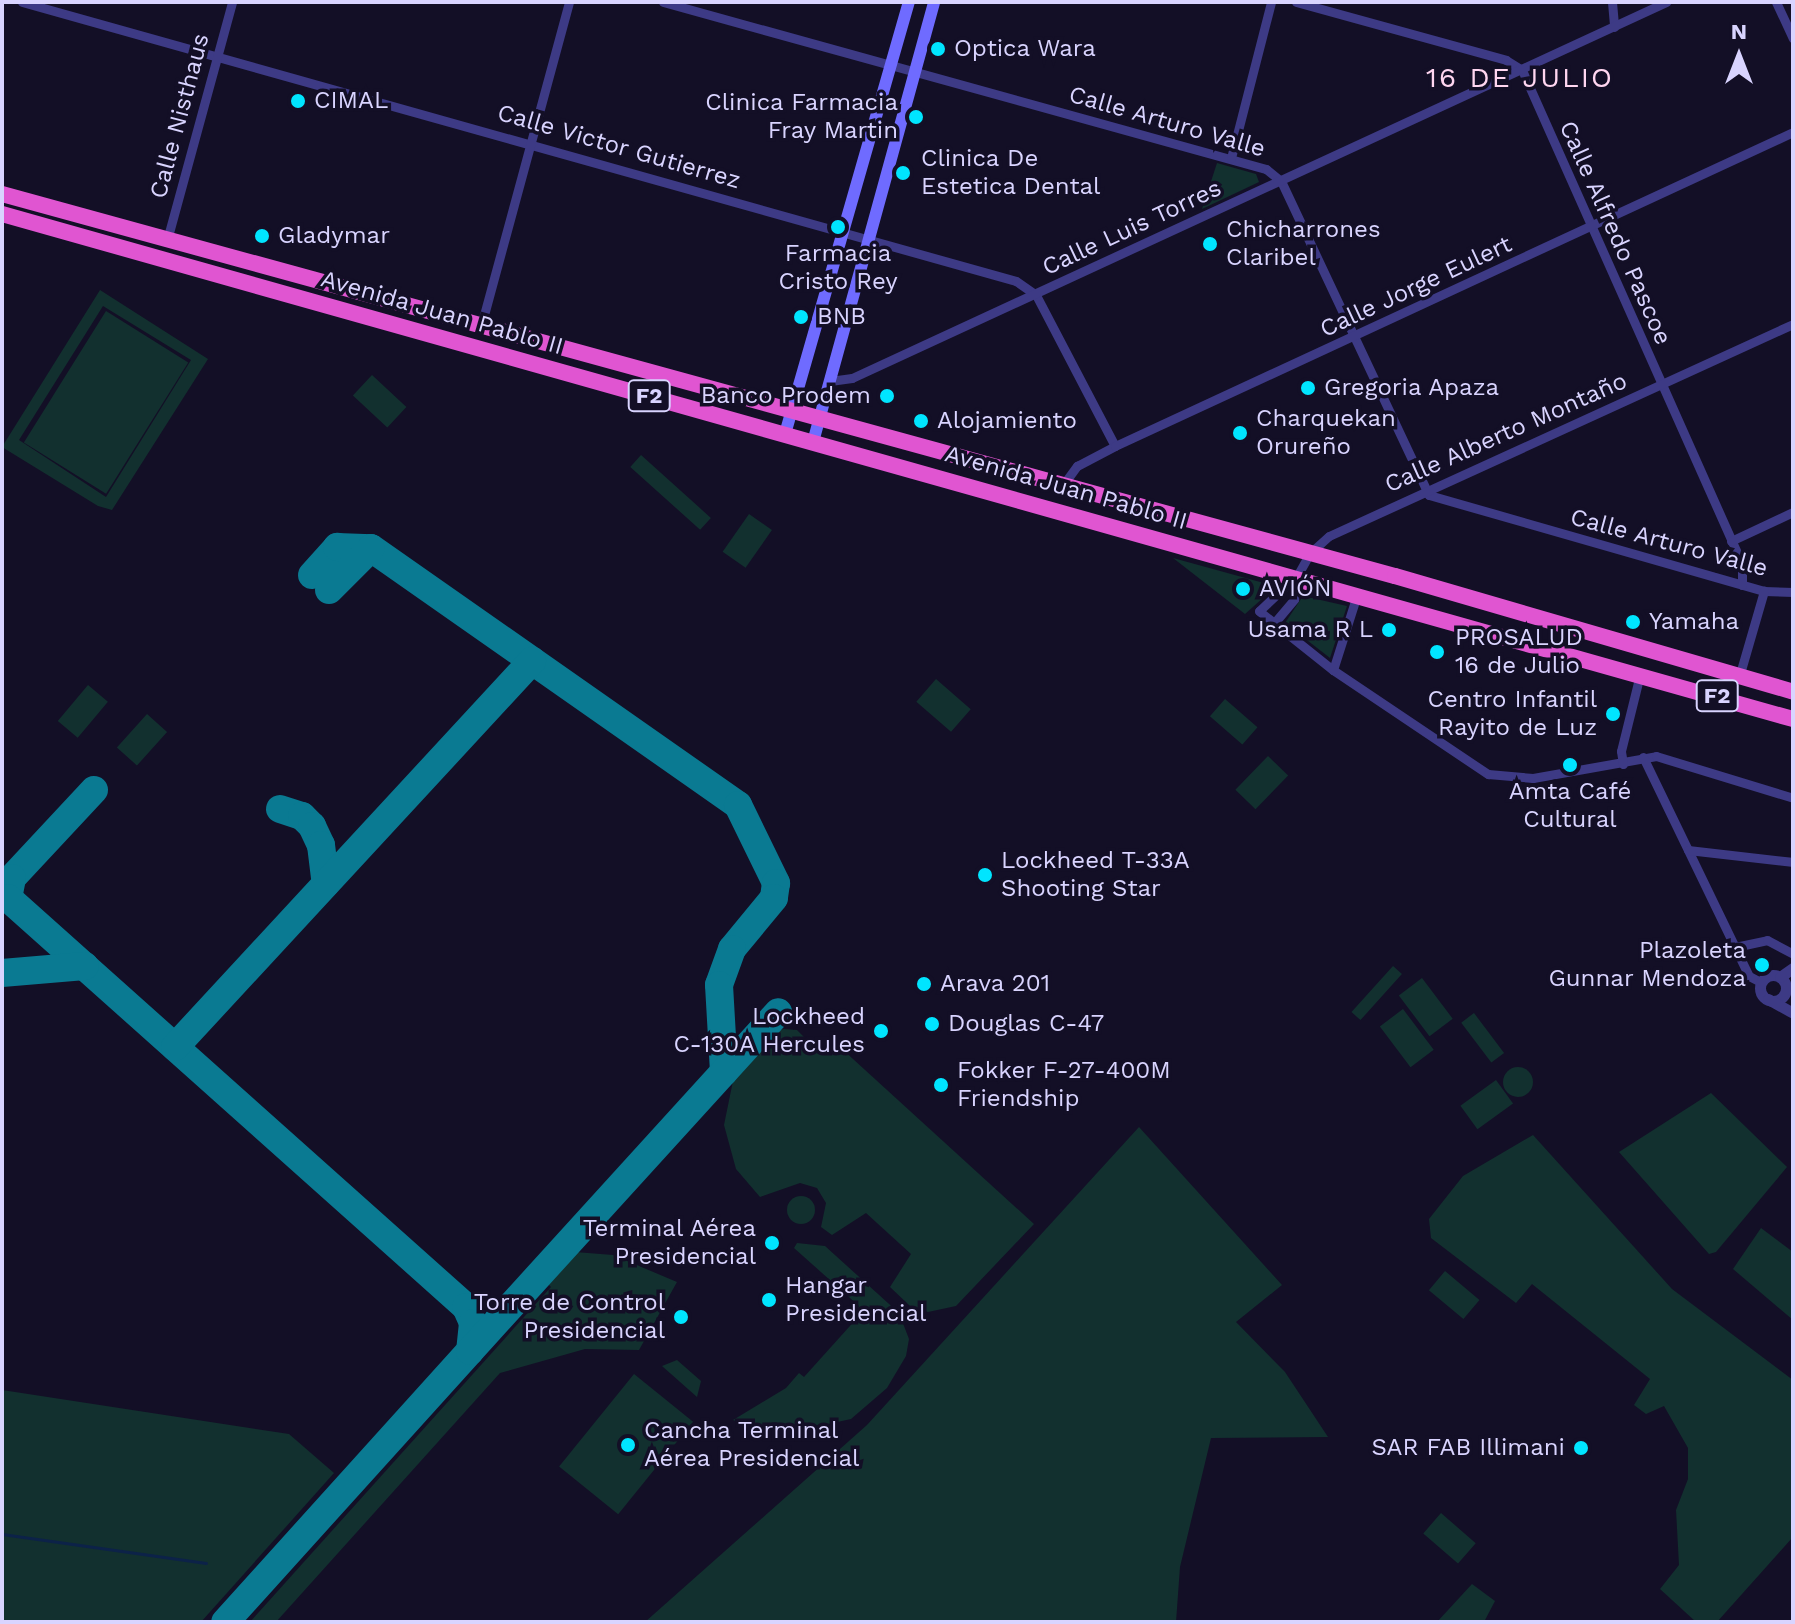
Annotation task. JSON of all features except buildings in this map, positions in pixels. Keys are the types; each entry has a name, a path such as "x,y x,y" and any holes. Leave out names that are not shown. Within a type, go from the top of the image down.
{"highway":[{"name":"Avenida Juan Pablo II","path":"2,194 1310,553 1793,692"},
{"name":"Avenida Juan Pablo II","path":"2,214 1793,719"}],"main road":[{"path":"785,434 909,2"},
{"path":"813,442 934,2"}],"street":[{"name":"Calle Victor Gutierrez","path":"22,2 1003,275 1036,295"},
{"name":"Calle Nisthaus","path":"167,240 232,2"},
{"path":"481,326 569,2"},
{"name":"Calle Arturo Valle","path":"663,2 1266,169 1281,181 1426,491 1444,502 1742,585 1764,591 1793,592"},
{"path":"1231,158 1271,2"},
{"path":"1296,2 1506,60 1522,70"},
{"path":"1612,2 1614,27"},
{"name":"Calle Luis Torres","path":"830,381 852,378 1036,295 1666,2"},
{"path":"1776,2 1793,38"},
{"name":"Calle Alfredo Pascoe","path":"1522,70 1744,571 1742,585"},
{"name":"Calle Jorge Eulert","path":"1063,485 1077,466 1115,446 1793,132"},
{"path":"1036,295 1115,446"},
{"name":"Calle Alberto Montaño","path":"1296,578 1310,553 1329,536 1793,324"},
{"path":"1731,541 1793,512"},
{"path":"1296,578 1280,587 1259,611 1333,670 1488,774 1533,778 1656,756 1793,798"},
{"path":"1275,622 1294,599 1296,578"},
{"path":"1739,677 1764,591"},
{"path":"1333,670 1357,595"},
{"path":"1623,764 1621,751 1640,674"},
{"path":"1643,757 1749,976 1761,982"},
{"path":"1688,850 1793,862"},
{"path":"1735,947 1767,940 1793,954"},
{"path":"1767,999 1780,998 1782,980 1793,968"},
{"path":"1793,994 1782,980 1767,976 1761,982 1760,990 1767,999 1793,1013"}],"green space":[{"path":"1217,163 1256,174 1259,182 1202,209"},
{"path":"100,290 208,359 112,510 98,506 2,447","holes":["103,306 191,360 106,497 19,440"]},
{"path":"106,311 188,362 106,494 24,442"},
{"path":"372,375 406,407 387,428 353,395"},
{"path":"641,455 711,518 700,530 630,467"},
{"path":"749,514 772,530 746,568 723,552"},
{"path":"1173,558 1271,585 1273,589 1245,614"},
{"path":"1303,596 1347,606 1330,658 1285,623"},
{"path":"936,679 971,709 951,732 916,702"},
{"path":"88,685 108,702 78,738 58,721"},
{"path":"1225,699 1257,727 1242,745 1210,716"},
{"path":"147,714 167,732 137,766 117,747"},
{"path":"1268,756 1288,775 1255,809 1235,790"},
{"path":"1393,966 1402,974 1360,1020 1352,1012"},
{"path":"1422,978 1453,1019 1430,1036 1399,995"},
{"path":"1403,1009 1434,1050 1411,1067 1380,1026"},
{"path":"1474,1013 1504,1053 1491,1063 1461,1023"},
{"path":"797,1030 807,1040 830,1038 1034,1224 956,1306 928,1312 910,1306 890,1287 911,1254 866,1213 832,1235 821,1227 826,1203 817,1188 800,1183 760,1197 736,1169 724,1125 734,1076 772,1032"},
{"path":"1518,1067 1524,1068 1532,1076 1532,1088 1524,1096 1518,1097 1512,1096 1504,1088 1503,1082 1504,1076 1512,1068"},
{"path":"1496,1080 1513,1103 1477,1129 1460,1106"},
{"path":"1711,1093 1787,1167 1716,1252 1709,1254 1619,1152"},
{"path":"1139,1127 1282,1285 1236,1322 1285,1372 1328,1437 1211,1438 1180,1567 1176,1622 645,1622 867,1425"},
{"path":"1533,1135 1672,1289 1793,1380 1793,1537 1717,1622 1696,1622 1660,1589 1679,1565 1676,1510 1688,1479 1688,1448 1664,1406 1646,1414 1634,1405 1650,1379 1532,1284 1516,1303 1431,1238 1429,1219 1463,1176"},
{"path":"801,1196 811,1200 815,1210 811,1220 801,1224 791,1220 787,1210 791,1200"},
{"path":"1761,1228 1793,1252 1793,1320 1733,1269"},
{"path":"797,1243 825,1246 899,1313 909,1339 906,1356 887,1388 851,1419 810,1428 748,1426 733,1420 786,1388 799,1373 804,1377 858,1317 854,1313 859,1306 794,1248"},
{"path":"575,1252 613,1255 677,1282 639,1350 585,1349 500,1373 276,1622 250,1622 551,1287 547,1283"},
{"path":"1445,1271 1479,1300 1463,1319 1429,1290"},
{"path":"677,1360 701,1381 697,1397 662,1366"},
{"name":"Cancha Terminal Aérea Presidencial","path":"634,1374 693,1422 618,1514 559,1466"},
{"path":"2,1390 289,1434 334,1473 201,1622 2,1622"},
{"path":"1441,1513 1476,1543 1458,1564 1423,1533"},
{"path":"1472,1584 1495,1601 1484,1622 1437,1622"}],"waterway":[{"path":"2,1534 206,1563"}],"taxiway":[{"path":"312,575 337,547 371,548 738,805 776,883 774,898 732,949 719,985 724,1072"},
{"path":"329,590 371,548"},
{"path":"175,1047 532,661"},
{"path":"94,790 12,878 8,898 466,1307 473,1323 470,1351 225,1622"},
{"path":"280,809 302,816 312,826 321,845 326,884"},
{"path":"2,973 85,966"},
{"path":"470,1351 778,1012"}],"place":[{"name":"Optica Wara","path":"938,49"},
{"name":"CIMAL","path":"298,101"},
{"name":"Clinica Farmacia Fray Martin","path":"916,117"},
{"name":"Clinica De Estetica Dental","path":"903,173"},
{"name":"Farmacia Cristo Rey","path":"838,227"},
{"name":"Gladymar","path":"262,236"},
{"name":"Chicharrones Claribel","path":"1210,244"},
{"name":"BNB","path":"801,317"},
{"name":"Gregoria Apaza","path":"1308,388"},
{"name":"Banco Prodem","path":"887,396"},
{"name":"Alojamiento","path":"921,421"},
{"name":"Charquekan Orureño","path":"1240,433"},
{"name":"AVIÓN","path":"1243,589"},
{"name":"Yamaha","path":"1633,622"},
{"name":"Usama R L","path":"1389,630"},
{"name":"PROSALUD 16 de Julio","path":"1437,652"},
{"name":"Centro Infantil Rayito de Luz","path":"1613,714"},
{"name":"Amta Café Cultural","path":"1570,765"},
{"name":"Lockheed T-33A Shooting Star","path":"985,875"},
{"name":"Plazoleta Gunnar Mendoza","path":"1762,965"},
{"name":"Arava 201","path":"924,984"},
{"name":"Douglas C-47","path":"932,1024"},
{"name":"Lockheed C-130A Hercules","path":"881,1031"},
{"name":"Fokker F-27-400M Friendship","path":"941,1085"},
{"name":"Terminal Aérea Presidencial","path":"772,1243"},
{"name":"Hangar Presidencial","path":"769,1300"},
{"name":"Torre de Control Presidencial","path":"681,1317"},
{"name":"Cancha Terminal Aérea Presidencial","path":"628,1445"},
{"name":"SAR FAB Illimani","path":"1581,1448"}],"district":[{"name":"16 DE JULIO","path":"1520,78"}]}
